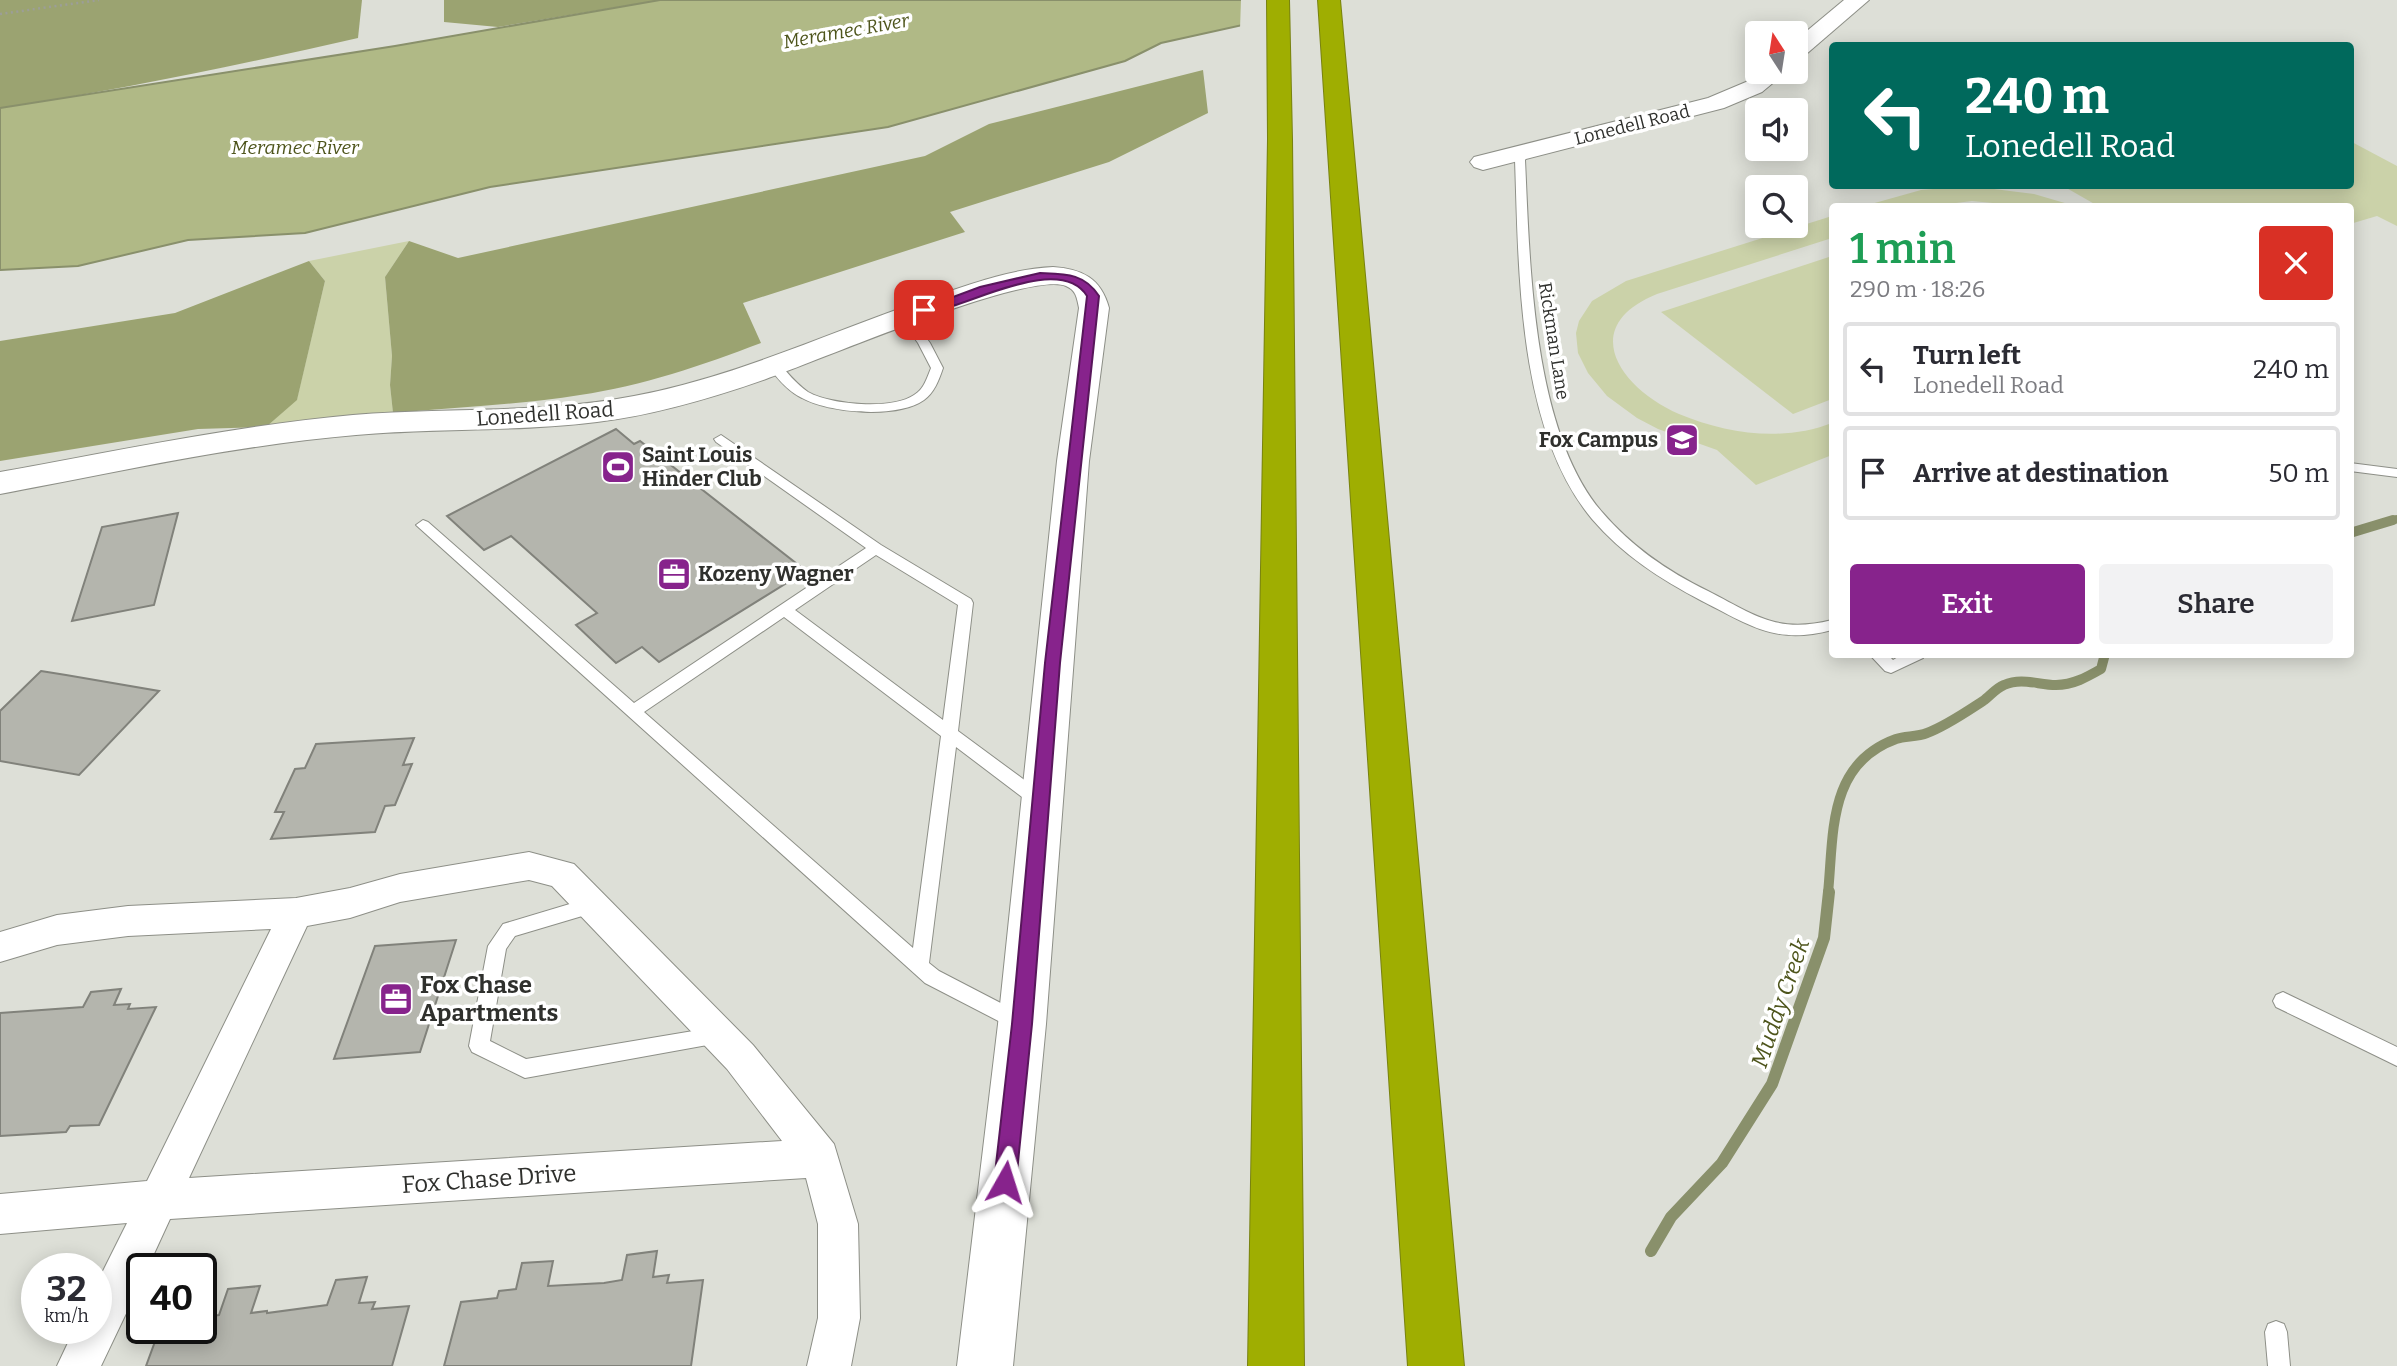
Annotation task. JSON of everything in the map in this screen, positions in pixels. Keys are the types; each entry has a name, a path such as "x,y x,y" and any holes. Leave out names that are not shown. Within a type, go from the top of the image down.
{"highway":[{"path":"1276,1366 1278,0"},
{"path":"1329,0 1436,1366"}],"street":[{"path":"1808,40 1858,0"},
{"name":"Lonedell Road","path":"1483,162 1724,100 1758,84"},
{"name":"Lonedell Road","path":"0,483 307,430 377,423 545,417 620,408 684,394 1017,280 1052,276 1073,278 1091,291 1094,307 1073,461 1041,802"},
{"path":"985,1366 1022,1024 1041,802"},
{"path":"0,947 19,939 57,930 128,921 296,913 350,903 400,888 529,866 562,874 720,1035 820,1158 838,1224 838,1318 829,1366"},
{"path":"79,1366 296,913"},
{"name":"Fox Chase Drive","path":"0,1214 159,1200 820,1158"}],"lane":[{"name":"Rickman Lane","path":"1525,152 1520,160 1526,277 1536,360 1554,442 1573,482 1608,528 1632,552 1699,593 1775,631 1808,633 1829,626"},
{"path":"773,364 790,384 813,399 888,407 916,401 928,390 937,368 925,343 905,317"},
{"path":"721,439 876,548 966,603 920,964"},
{"path":"2354,468 2397,473"},
{"path":"424,525 932,977 1022,1024"},
{"path":"633,711 876,548"},
{"path":"784,609 1041,802"},
{"path":"1881,658 1891,667 1910,658"},
{"path":"593,905 509,930 497,946 479,1046 525,1069 720,1035"},
{"path":"2283,1001 2397,1057"},
{"path":"2276,1332 2279,1366"}],"path":[{"path":"0,14 99,0"}],"shaded area":[{"path":"0,0 362,0 358,38 180,76 0,108"},
{"path":"444,0 660,0 498,27 444,22"},
{"path":"1203,70 1208,113 1109,162 950,212 965,232 743,303 761,343 672,374 603,391 534,401 393,413 390,385 392,356 385,277 409,241 458,258 925,156 989,124"},
{"path":"2354,143 2397,166 2397,226 2377,216 2354,223 2354,203 2093,203 2068,189 2354,189"},
{"path":"1994,189 2034,194 2065,203 1875,203 1921,190"},
{"path":"1829,217 1829,239 1657,294 1632,308 1618,323 1613,340 1616,357 1625,374 1658,403 1697,421 1736,431 1775,434 1829,424 1829,456 1756,485 1717,450 1658,429 1637,418 1607,396 1588,373 1578,353 1576,333 1579,321 1592,301 1626,281 1762,238 1808,238 1808,224"},
{"path":"409,241 385,277 392,356 390,385 393,413 266,427 297,399 325,281 309,261"},
{"path":"1829,257 1829,400 1793,414 1661,312"},
{"path":"309,261 325,281 297,400 266,427 198,429 0,461 0,341 175,313"}],"water":[{"name":"Meramec River","path":"660,0 1356,0 1161,43 1125,61 888,127 490,187 305,233 188,240 78,266 0,270 0,108 395,46"}],"pier":[{"path":"1241,0 1359,0 1356,3 1240,29"}],"building":[{"path":"616,429 634,444 640,441 806,571 659,662 642,647 616,663 576,625 597,613 511,536 484,550 447,516"},
{"path":"178,513 154,605 72,621 102,527"},
{"path":"41,671 159,691 79,775 0,761 0,711"},
{"path":"414,738 403,765 412,764 395,805 385,806 375,832 271,839 284,812 275,812 295,769 305,768 316,744"},
{"name":"Fox Chase Apartments","path":"456,940 420,1052 334,1059 375,946"},
{"path":"121,989 114,1005 130,1004 128,1009 156,1007 99,1125 70,1126 66,1132 0,1136 0,1013 83,1007 91,992"},
{"path":"657,1251 653,1277 669,1275 667,1283 703,1280 691,1366 444,1366 461,1302 497,1298 499,1291 516,1289 522,1263 553,1261 548,1286 604,1283 622,1280 627,1255"},
{"path":"367,1277 359,1303 375,1302 372,1309 409,1306 392,1366 146,1366 154,1344 217,1344 217,1315 228,1289 260,1286 251,1313 267,1313 327,1305 336,1280"}],"waterway":[{"name":"Muddy Creek","path":"2388,522 2397,519"},
{"name":"Muddy Creek","path":"2354,532 2393,520"},
{"name":"Muddy Creek","path":"1828,893 1838,803 1857,765 1874,750 1896,739 1923,734 1941,727 2004,685 2024,681 2068,684 2101,669 2104,658"},
{"name":"Muddy Creek","path":"1651,1251 1671,1217 1722,1163 1772,1084 1824,938 1829,892"}],"place":[{"name":"Fox Campus","path":"1682,440"},
{"name":"Saint Louis Hinder Club","path":"618,467"},
{"name":"Kozeny Wagner","path":"674,574"},
{"name":"Fox Chase Apartments","path":"396,999"}],"route":[{"path":"924,310 984,289 1040,276 1073,278 1087,287 1093,296 1094,307 1073,461 1005,1182"}]}
